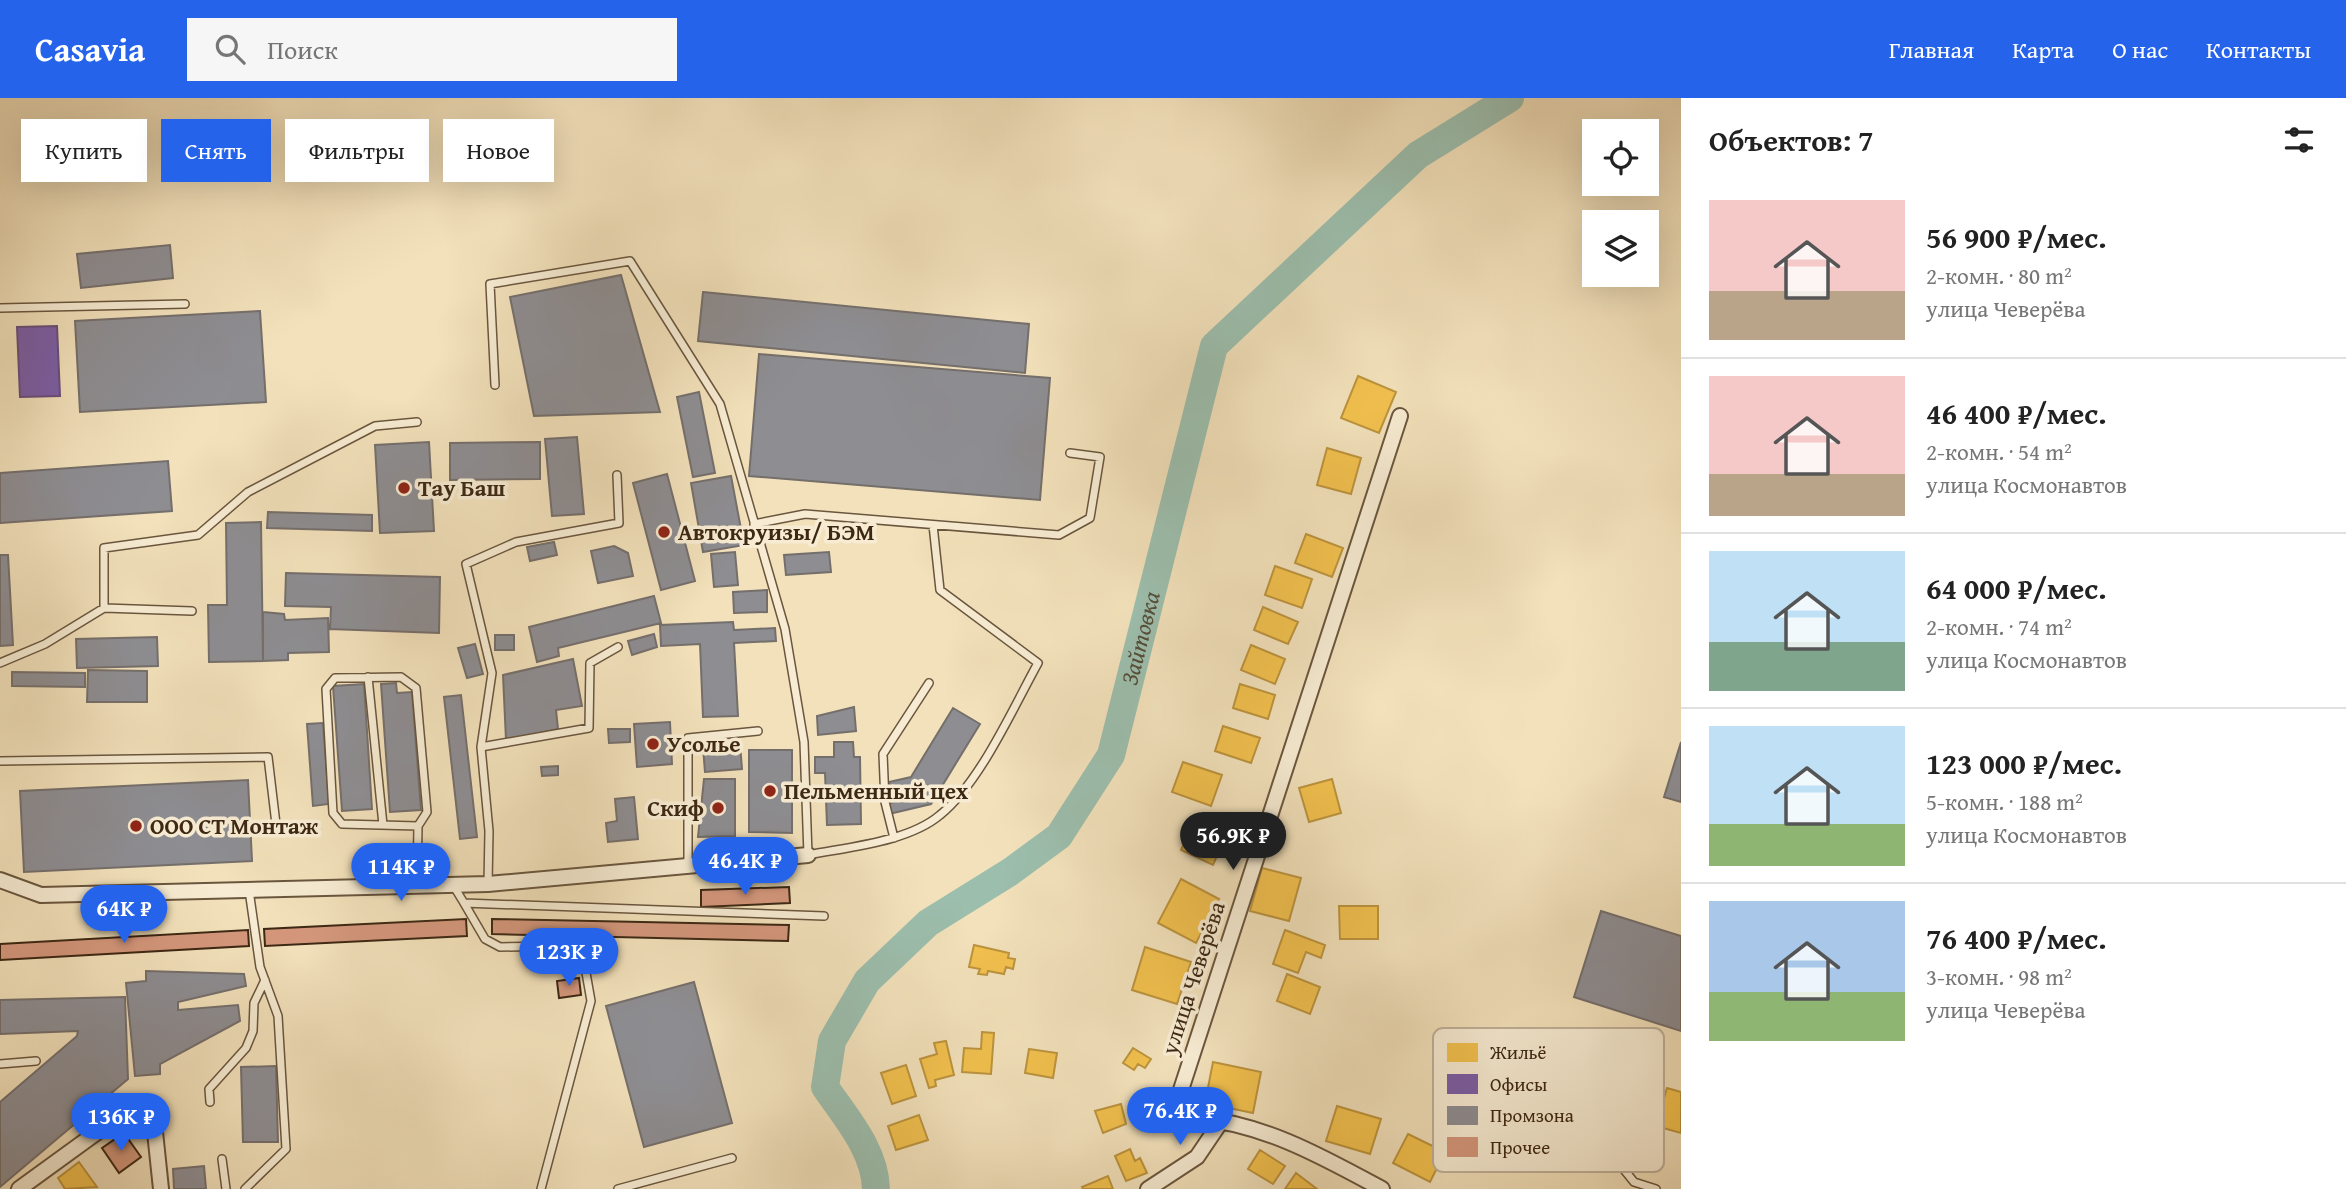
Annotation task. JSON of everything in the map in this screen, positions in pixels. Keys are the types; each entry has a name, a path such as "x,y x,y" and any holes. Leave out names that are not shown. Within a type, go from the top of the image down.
{"street":[{"name":"улица Чеверёва","path":"1382,1189 1305,1147 1222,1120 1195,1118 1178,1099 1400,416"},
{"path":"0,880 41,895 488,884 808,855"},
{"path":"19,1189 136,1104 153,1113 161,1189"},
{"path":"1149,1189 1197,1157 1222,1120"}],"lane":[{"path":"495,385 491,284 630,261 720,404 785,629 804,742 808,855 894,838 939,816 970,783 1038,663 940,590 933,525"},
{"path":"0,308 185,304"},
{"path":"104,608 104,548 198,535 248,492 375,426 416,422"},
{"path":"754,524 804,514 1059,535 1090,518 1100,457 1070,453"},
{"path":"488,884 489,831 481,747 492,673 466,564 516,542 619,523 617,475"},
{"path":"0,663 46,644 104,608 191,611"},
{"path":"481,747 589,728 590,663 618,648"},
{"path":"368,677 383,825"},
{"path":"417,885 418,826 427,812 416,688 401,677 335,678 326,689 333,813 342,824 418,826"},
{"path":"894,838 885,803 883,754 929,683"},
{"path":"688,866 688,738 758,731"},
{"path":"0,761 268,757 276,824"},
{"path":"453,885 485,939 500,947 564,946 573,950 585,967 591,1000 541,1189"},
{"path":"245,1189 286,1149 278,1016 260,967 249,890"},
{"path":"464,903 824,916"},
{"path":"210,1102 209,1089 246,1048 253,1031 254,1003 265,980"},
{"path":"0,1064 36,1061"},
{"path":"618,1189 732,1158"},
{"path":"222,1159 226,1189"},
{"path":"1626,1172 1634,1182 1656,1189"}],"building: Жильё":[{"path":"1358,376 1396,392 1379,433 1341,418"},
{"path":"1327,448 1361,458 1351,494 1317,485"},
{"path":"1306,534 1343,548 1332,577 1295,563"},
{"path":"1275,566 1312,579 1302,608 1265,595"},
{"path":"1263,607 1298,622 1288,644 1254,630"},
{"path":"1251,645 1285,659 1275,684 1241,670"},
{"path":"1240,684 1275,695 1268,719 1233,708"},
{"path":"1223,726 1260,738 1251,763 1215,751"},
{"path":"1183,762 1222,775 1211,806 1172,792"},
{"path":"1332,779 1341,813 1309,822 1299,788"},
{"path":"1196,817 1228,831 1213,865 1181,850"},
{"path":"1262,868 1301,878 1289,921 1250,911"},
{"path":"1181,879 1219,899 1196,943 1158,923"},
{"path":"1339,906 1378,906 1378,939 1340,939"},
{"path":"1285,930 1325,945 1321,958 1306,952 1298,973 1273,964"},
{"path":"974,945 1009,953 1008,958 1015,959 1013,969 1006,967 1004,974 988,971 987,975 978,974 980,969 969,967"},
{"path":"1145,947 1191,962 1177,1004 1132,990"},
{"path":"1287,974 1320,987 1310,1014 1277,1001"},
{"path":"982,1032 994,1033 991,1074 962,1072 964,1048 981,1049"},
{"path":"946,1041 954,1075 935,1080 936,1086 929,1088 920,1059 937,1054 934,1043"},
{"path":"1133,1048 1151,1059 1145,1068 1138,1064 1134,1070 1123,1063"},
{"path":"1029,1049 1057,1053 1053,1078 1025,1073"},
{"path":"1213,1062 1261,1072 1253,1113 1205,1103"},
{"path":"906,1065 916,1096 892,1104 881,1073"},
{"path":"1667,1088 1681,1092 1681,1133 1664,1128 1664,1098"},
{"path":"1121,1104 1126,1124 1103,1133 1095,1111"},
{"path":"1337,1106 1381,1119 1370,1154 1326,1141"},
{"path":"919,1115 928,1140 896,1150 888,1126"},
{"path":"1408,1134 1433,1146 1435,1172 1430,1182 1393,1163"},
{"path":"1130,1149 1135,1161 1140,1158 1147,1173 1126,1181 1115,1156"},
{"path":"1260,1150 1285,1166 1273,1184 1248,1169"},
{"path":"79,1162 97,1187 65,1189 58,1178"},
{"path":"1296,1173 1317,1189 1285,1189"},
{"path":"1108,1176 1113,1189 1082,1187"}],"building: Офисы":[{"path":"57,326 60,396 20,397 17,327"}],"building: Промзона":[{"path":"170,245 173,278 81,288 77,254"},
{"path":"621,275 660,412 534,416 510,297"},
{"path":"703,292 1029,324 1025,373 698,341"},
{"path":"260,311 266,402 80,412 75,321"},
{"path":"759,354 1050,378 1040,500 749,476"},
{"path":"699,392 715,473 693,477 677,397"},
{"path":"577,437 584,514 552,516 545,439"},
{"name":"Тау Баш","path":"429,442 434,531 380,533 375,445"},
{"path":"540,442 540,479 450,480 450,443"},
{"path":"168,461 172,511 0,523 0,473"},
{"name":"Автокруизы/ БЭМ","path":"667,474 695,581 661,590 633,483"},
{"path":"731,476 744,545 703,552 691,483"},
{"path":"268,512 372,515 372,531 267,528"},
{"path":"261,522 263,661 209,662 208,605 227,605 226,523"},
{"path":"554,542 557,555 530,561 527,547"},
{"path":"614,546 628,553 633,576 598,583 591,551"},
{"path":"735,552 738,585 714,587 711,554"},
{"path":"829,552 831,572 786,575 784,555"},
{"path":"0,555 8,555 13,645 0,646"},
{"path":"286,573 440,577 439,633 330,629 331,607 285,606"},
{"path":"767,590 767,612 734,613 733,592"},
{"path":"654,596 661,623 558,648 559,656 537,662 529,627"},
{"path":"263,612 284,614 285,620 328,618 329,652 288,653 288,660 263,661"},
{"path":"733,622 734,630 775,628 776,641 734,643 738,716 703,717 700,644 661,646 660,625"},
{"path":"654,634 657,647 632,655 628,641"},
{"path":"495,635 514,635 514,650 495,650"},
{"path":"157,637 158,666 77,668 76,639"},
{"path":"475,644 483,674 467,678 458,648"},
{"path":"573,659 582,706 556,710 558,729 506,740 503,675"},
{"path":"88,670 147,671 147,702 87,702"},
{"path":"12,672 85,673 85,687 12,686"},
{"path":"396,683 397,693 412,692 421,810 390,812 381,684"},
{"path":"364,684 372,809 342,811 333,686"},
{"path":"461,695 477,837 460,839 444,697"},
{"path":"854,707 856,731 818,735 817,716"},
{"path":"953,708 980,724 931,804 889,814 887,804 894,802 889,782 911,777"},
{"name":"Усолье","path":"670,722 672,764 637,767 634,724"},
{"path":"323,723 329,804 313,806 307,724"},
{"path":"608,729 630,729 630,742 609,743"},
{"path":"834,742 853,742 854,757 860,757 861,824 827,825 825,773 815,773 815,757 834,757"},
{"path":"1681,742 1681,802 1664,797"},
{"path":"740,744 742,769 705,772 703,747"},
{"name":"Пельменный цех","path":"749,750 792,750 792,833 749,832"},
{"path":"558,766 558,775 542,776 541,767"},
{"name":"Скиф","path":"704,779 735,779 735,836 698,837"},
{"name":"ООО СТ Монтаж","path":"248,780 252,861 24,872 20,791"},
{"path":"634,797 638,839 608,842 606,823 617,821 615,799"},
{"path":"1601,911 1681,936 1681,1031 1574,997"},
{"path":"146,971 244,974 246,986 178,1002 178,1010 238,1005 240,1021 160,1064 160,1074 135,1076 126,983 146,981"},
{"path":"694,982 732,1123 644,1147 606,1006"},
{"path":"125,997 128,1079 0,1187 0,1102 77,1036 78,1031 0,1034 0,1000"},
{"path":"276,1066 278,1142 243,1142 241,1067"},
{"path":"204,1166 206,1189 174,1189 173,1169"}],"building: Прочее":[{"path":"789,887 790,903 701,907 701,890"},
{"path":"466,919 467,936 265,946 264,929"},
{"path":"492,919 789,925 788,941 492,934"},
{"path":"248,930 249,946 0,960 0,944"},
{"path":"579,978 581,995 559,998 557,981"},
{"path":"124,1133 141,1157 119,1173 102,1148"}],"waterway":[{"name":"Зайтовка","path":"876,1189 871,1161 865,1148 825,1087 832,1041 867,981 928,923 1010,872 1059,836 1111,755 1214,346 1418,155 1510,98"}],"place":[{"name":"Тау Баш","path":"404,488"},
{"name":"Автокруизы/ БЭМ","path":"664,532"},
{"name":"Усолье","path":"653,744"},
{"name":"Пельменный цех","path":"770,791"},
{"name":"Скиф","path":"718,808"},
{"name":"ООО СТ Монтаж","path":"136,826"}]}
